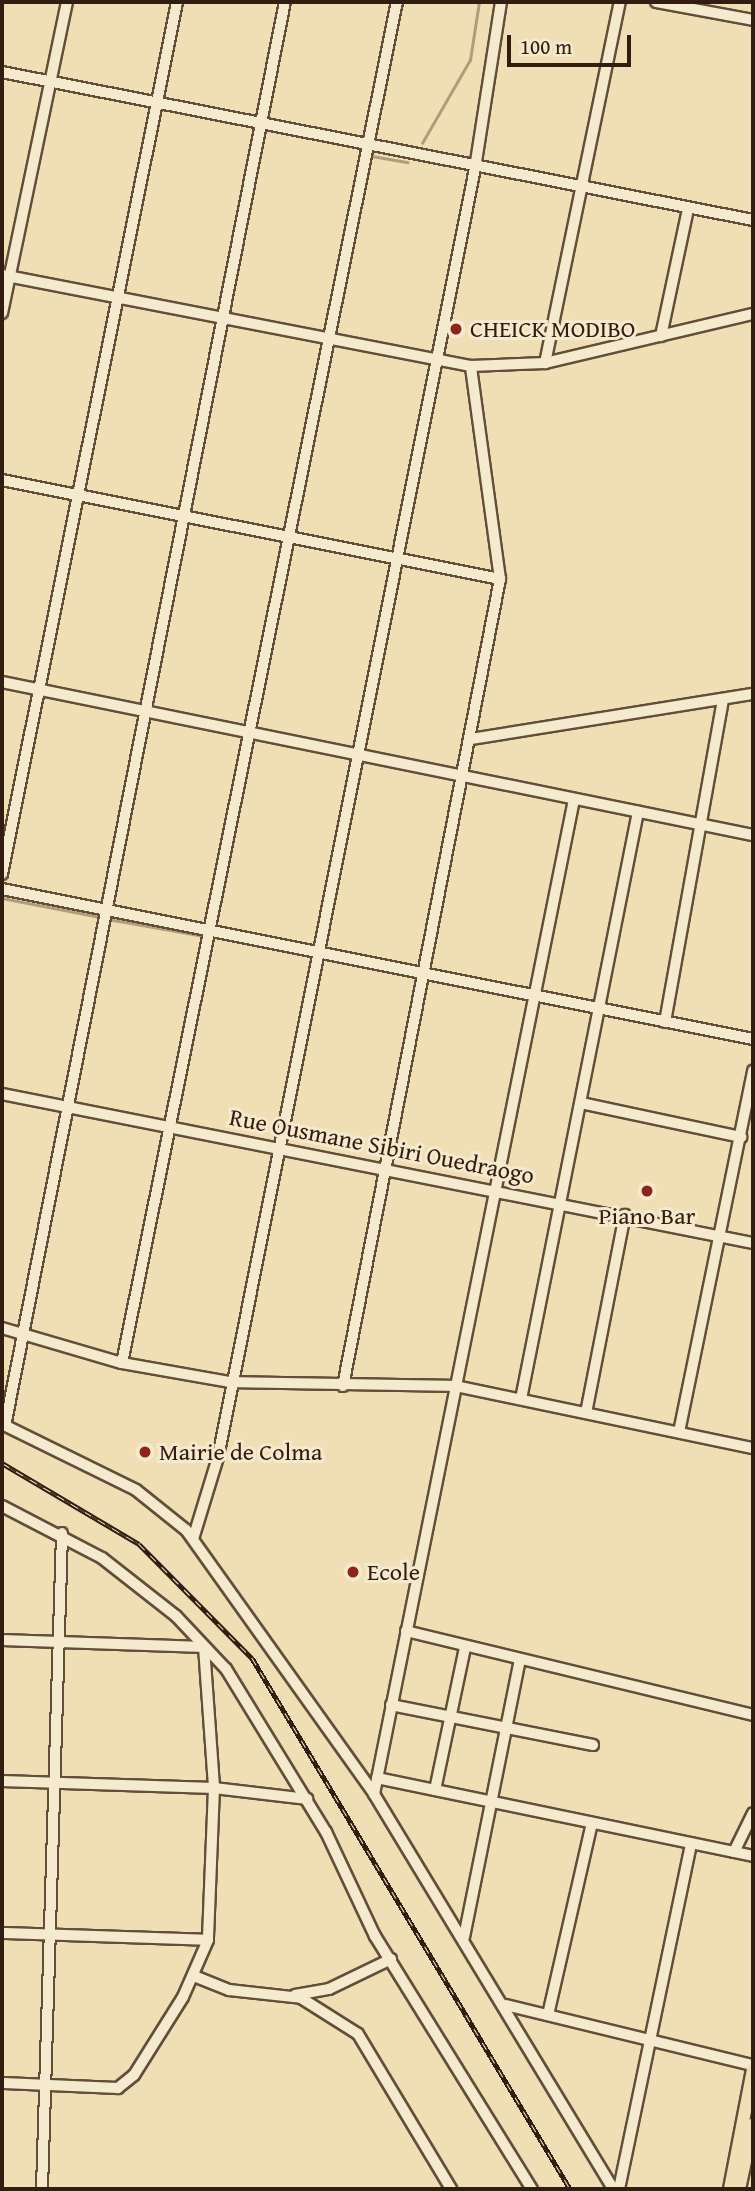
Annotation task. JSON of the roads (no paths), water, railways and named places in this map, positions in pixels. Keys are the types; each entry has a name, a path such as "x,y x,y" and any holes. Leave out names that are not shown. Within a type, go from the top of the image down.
{"main road":[{"path":"730,2189 753,2067"},
{"path":"739,2189 753,2125"}],"street":[{"path":"2,313 6,276 66,2"},
{"path":"2,874 75,495 158,105 177,2"},
{"path":"285,2 68,1108 3,1425 136,1490 193,1539 374,1794 506,2004 613,2189"},
{"path":"122,1363 214,932 289,541 333,340 397,2"},
{"path":"193,1539 209,1498 276,1149 358,754 434,358 475,168 501,2"},
{"path":"545,363 620,2"},
{"path":"656,2 753,20"},
{"path":"2,72 583,190 753,220"},
{"path":"661,336 688,209"},
{"path":"6,276 471,366 545,363 753,314"},
{"path":"343,1386 426,975 500,579 471,366"},
{"path":"2,480 289,541 500,579"},
{"path":"2,682 251,735 358,754 753,835"},
{"path":"471,740 753,694"},
{"path":"665,1023 704,825 723,699"},
{"path":"374,1794 574,799"},
{"path":"520,1399 638,812"},
{"path":"2,890 753,1039"},
{"path":"679,1432 753,1070"},
{"name":"Rue Ousmane Sibiri Ouedraogo","path":"2,1094 385,1171 561,1201 753,1243"},
{"path":"581,1103 741,1137"},
{"path":"586,1413 625,1215"},
{"path":"2,1328 122,1363 230,1382 455,1386 753,1448"},
{"path":"2,1506 62,1533 176,1616 260,1718 307,1799 391,1959 532,2189"},
{"path":"42,2189 62,1533"},
{"path":"406,1632 519,1663 753,1715"},
{"path":"2,1640 204,1647"},
{"path":"2,2083 118,2088 127,2083 194,1976 208,1940 214,1788 204,1647"},
{"path":"435,1790 465,1648"},
{"path":"464,1937 519,1663"},
{"path":"391,1706 593,1745"},
{"path":"377,1778 753,1856"},
{"path":"2,1781 214,1788 307,1799"},
{"path":"734,1852 753,1813"},
{"path":"548,2015 592,1823"},
{"path":"619,2189 691,1843"},
{"path":"2,1933 208,1940"},
{"path":"194,1976 229,1990 291,1996 329,1989 391,1959"},
{"path":"291,1996 358,2034 451,2189"},
{"path":"506,2004 753,2067"}],"waterway":[{"path":"422,143 470,60 479,2"},
{"path":"372,156 407,162"},
{"path":"325,333 327,322"},
{"path":"313,395 321,350"},
{"path":"2,898 101,917"},
{"path":"108,919 204,936"}],"railway":[{"path":"2,1463 139,1544 252,1658 570,2189"}],"place":[{"name":"CHEICK MODIBO","path":"456,329"},
{"name":"Piano Bar","path":"647,1191"},
{"name":"Mairie de Colma","path":"145,1452"},
{"name":"Ecole","path":"353,1572"}]}
